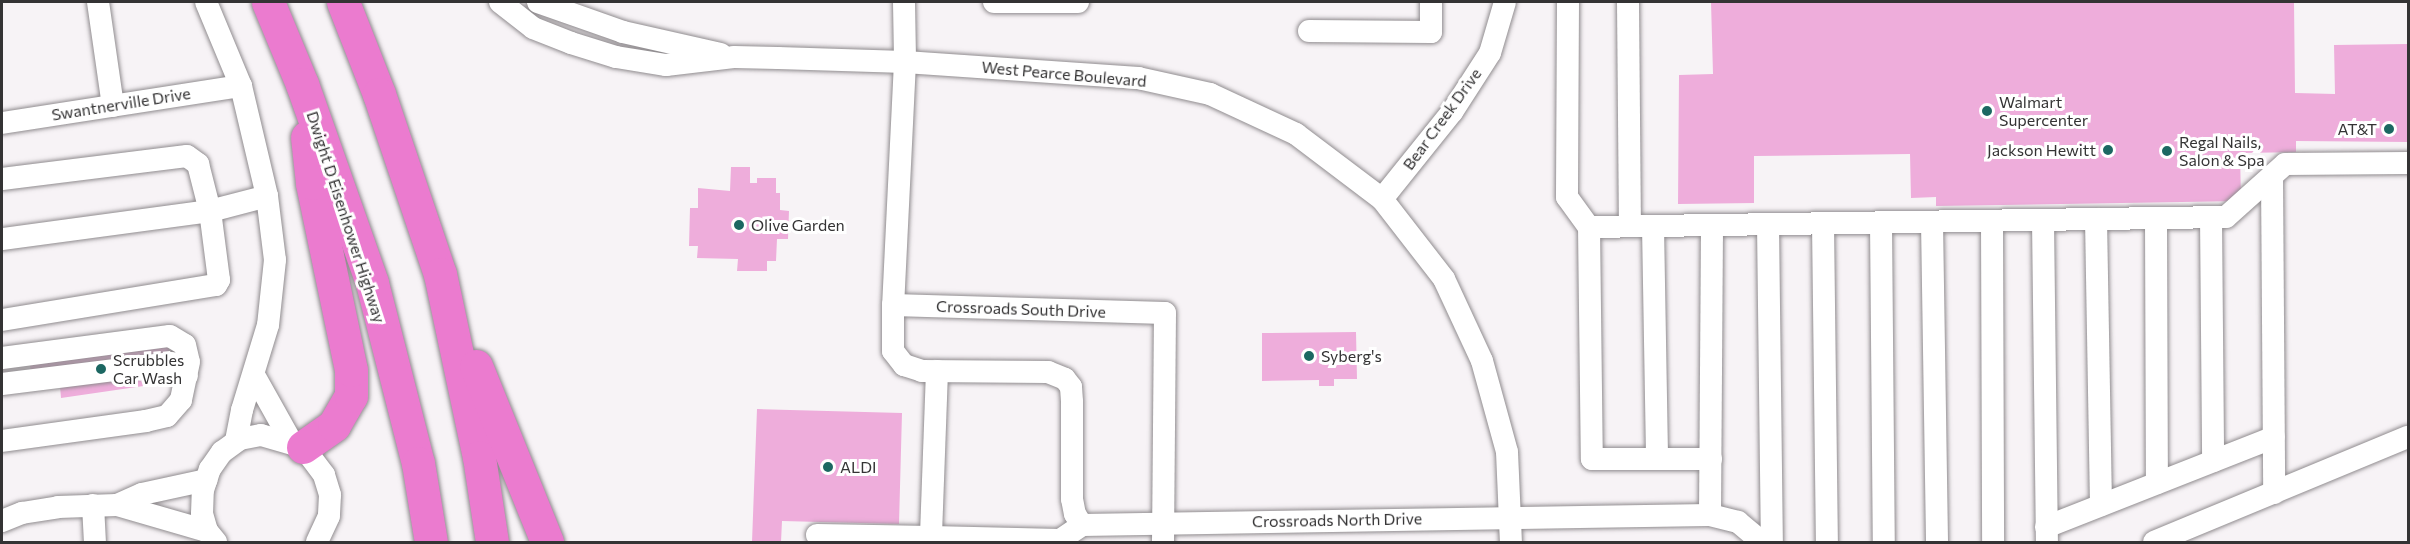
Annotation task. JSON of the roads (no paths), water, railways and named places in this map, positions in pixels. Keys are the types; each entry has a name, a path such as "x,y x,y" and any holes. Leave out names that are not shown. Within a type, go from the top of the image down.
{"highway":[{"name":"Dwight D Eisenhower Highway","path":"268,2 302,84 372,282 417,463 431,543"},
{"path":"343,2 379,94 440,274 547,543"},
{"path":"297,445 334,425 351,396 351,370 312,183 302,84"},
{"path":"440,274 478,457 492,543"}],"street":[{"path":"98,2 113,106"},
{"path":"206,2 241,86 267,196 275,260 268,325 242,410 236,441"},
{"name":"West Pearce Boulevard","path":"500,2 533,28 616,57 666,65 734,57 905,62 1138,78 1210,94 1296,134 1382,199 1444,279 1482,361 1507,452 1511,543"},
{"name":"West Pearce Boulevard","path":"538,2 623,32 734,57"},
{"path":"817,535 1060,540 1082,525 1075,514 1072,500 1072,402 1071,387 1065,379 1048,372 922,371 898,360 893,351 893,305 905,62 904,2"},
{"path":"994,2 1078,2"},
{"path":"1309,31 1431,32 1431,2"},
{"name":"Bear Creek Drive","path":"1382,199 1452,112 1490,53 1505,2"},
{"path":"1568,2 1567,197 1589,227 1592,459 1710,459"},
{"path":"1628,2 1630,226"},
{"name":"Swantnerville Drive","path":"2,123 241,86"},
{"path":"2,179 188,156 198,164 210,211 219,280 216,285 2,320"},
{"path":"1589,227 2226,217 2285,164 2409,163"},
{"path":"2272,176 2274,493"},
{"path":"2,239 210,211 267,196"},
{"path":"2211,217 2213,461"},
{"path":"2156,218 2157,483"},
{"path":"2096,219 2101,505"},
{"path":"2043,220 2046,535 2101,505 2274,437"},
{"path":"1992,221 1992,543"},
{"path":"1881,222 1884,543"},
{"path":"1932,222 1937,543"},
{"path":"1823,223 1827,543"},
{"path":"1768,224 1772,543"},
{"path":"1710,515 1712,225"},
{"path":"1653,226 1657,459"},
{"name":"Crossroads South Drive","path":"893,305 1165,313 1163,532"},
{"path":"2,358 170,336 185,345 189,362 181,400 175,410 158,420 2,441"},
{"path":"2,384 170,363 179,364 187,376"},
{"path":"931,537 937,371"},
{"path":"254,375 297,445 324,475 330,495 329,516 317,543"},
{"path":"211,537 202,514 206,480 210,469 222,452 236,441 261,435 297,445"},
{"path":"2157,542 2409,437"},
{"path":"117,505 142,494 206,480"},
{"path":"93,505 95,543"},
{"path":"2,521 40,510 117,505 211,537"},
{"name":"Crossroads North Drive","path":"1082,525 1163,532 1511,518 1710,515 1738,522 1762,543"},
{"path":"2205,543 2217,517"}],"place":[{"name":"Walmart Supercenter","path":"1987,111"},
{"name":"AT&T","path":"2389,129"},
{"name":"Jackson Hewitt","path":"2108,150"},
{"name":"Regal Nails, Salon & Spa","path":"2167,151"},
{"name":"Olive Garden","path":"739,225"},
{"name":"Syberg's","path":"1309,356"},
{"name":"Scrubbles Car Wash","path":"101,369"},
{"name":"ALDI","path":"828,467"}]}
